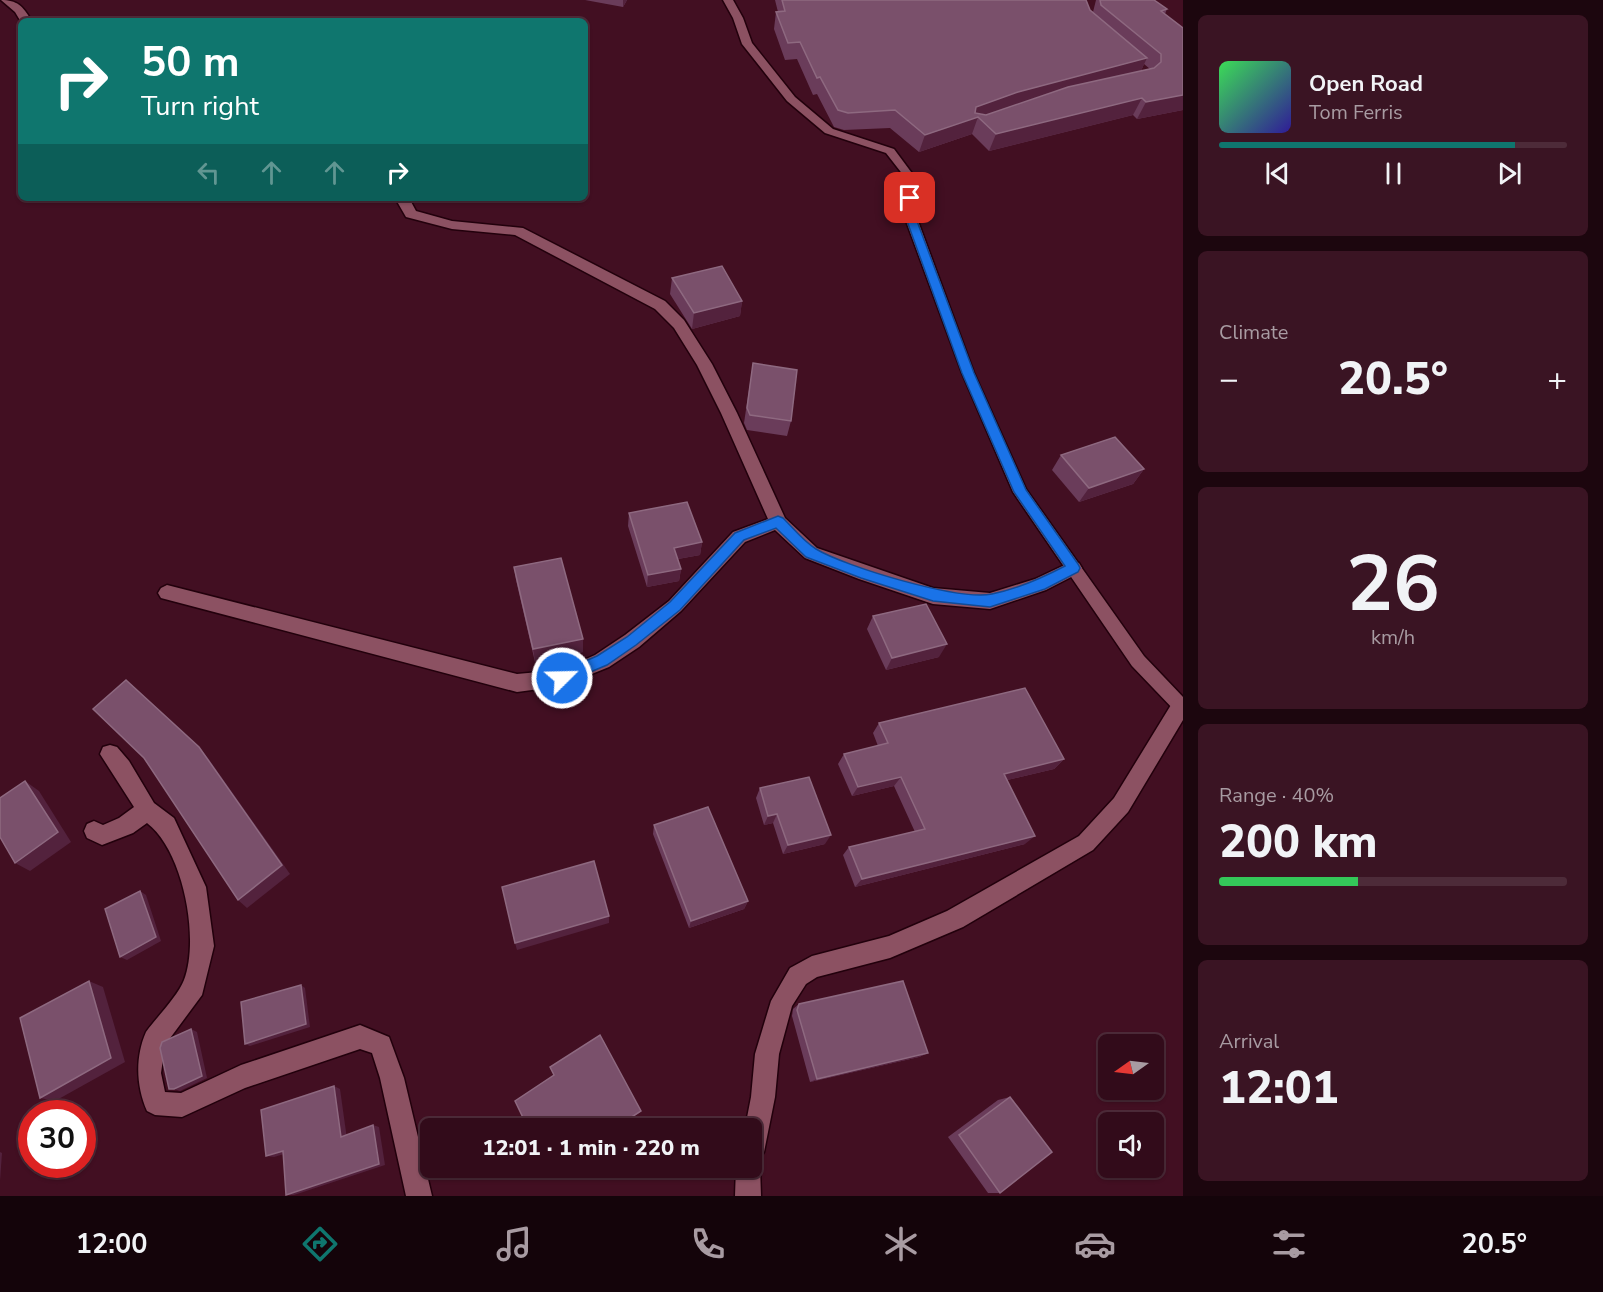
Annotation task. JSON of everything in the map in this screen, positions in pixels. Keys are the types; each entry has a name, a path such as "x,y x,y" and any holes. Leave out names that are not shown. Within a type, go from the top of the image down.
{"street":[{"path":"6,0 20,10 24,18"},
{"path":"404,201 411,214 429,220 518,231 629,286 660,305 679,324 704,364 729,413 778,522 811,553 865,574 933,596 990,601 1040,585 1073,568"},
{"path":"167,593 518,684 562,678 602,661 632,641 675,606 739,537 778,522"},
{"path":"759,1118 767,1054 782,1001 798,976 812,967 890,947 955,919 1086,843 1122,805 1182,707"},
{"path":"110,754 122,768 147,810 167,825 195,887 203,946 194,987 154,1040 149,1073 155,1103 182,1106 241,1077 360,1037 381,1045 392,1078 418,1196"},
{"path":"94,831 102,835 126,826 147,810"},
{"path":"748,1178 748,1196"}],"lane":[{"path":"728,0 738,18 747,44 791,99 829,131 890,151 909,176 912,221 968,373 1020,492 1138,661 1182,707"}],"building":[{"path":"782,0 1086,0 1090,10 1147,58 1018,92 976,107 975,113 986,115 1068,87 1154,68 1161,62 1161,54 1101,5 1100,0 1154,0 1167,9 1161,11 1183,28 1183,95 1146,102 1142,98 996,134 978,117 925,135 895,110 848,113 838,110 820,77 817,78 800,42 788,43 776,12 785,11"},
{"path":"722,266 742,301 694,313 672,278"},
{"path":"753,363 797,370 791,421 750,415 747,408"},
{"path":"1115,437 1144,469 1089,488 1061,455"},
{"path":"687,502 702,542 674,548 681,569 648,575 629,513"},
{"path":"561,558 583,639 533,649 514,567"},
{"path":"926,604 947,644 892,658 873,616"},
{"path":"126,680 199,747 282,865 238,900 144,758 93,709"},
{"path":"1025,688 1064,759 1004,774 1035,836 862,879 849,847 925,829 901,777 858,787 844,754 888,743 879,723"},
{"path":"809,777 831,835 788,845 777,814 768,816 760,788"},
{"path":"25,781 58,832 15,863 0,837 0,798"},
{"path":"708,807 748,901 691,921 654,825"},
{"path":"594,861 609,916 515,943 502,887"},
{"path":"140,891 156,937 120,957 105,909"},
{"path":"89,981 111,1058 40,1098 20,1018"},
{"path":"903,981 928,1053 817,1079 797,1010 799,1004"},
{"path":"301,985 306,1024 245,1044 241,1002"},
{"path":"191,1029 202,1076 174,1089 169,1089 160,1048 162,1042"},
{"path":"600,1035 641,1111 630,1118 523,1118 515,1101 554,1075 550,1067"},
{"path":"334,1086 341,1137 373,1125 379,1164 286,1195 283,1151 266,1156 261,1110"},
{"path":"1010,1097 1052,1152 1000,1193 959,1135"}],"route":[{"path":"562,678 602,661 632,641 675,606 739,537 778,522 811,553 865,574 933,596 990,601 1040,585 1073,568 1020,492 985,413 912,221 910,198"}]}
